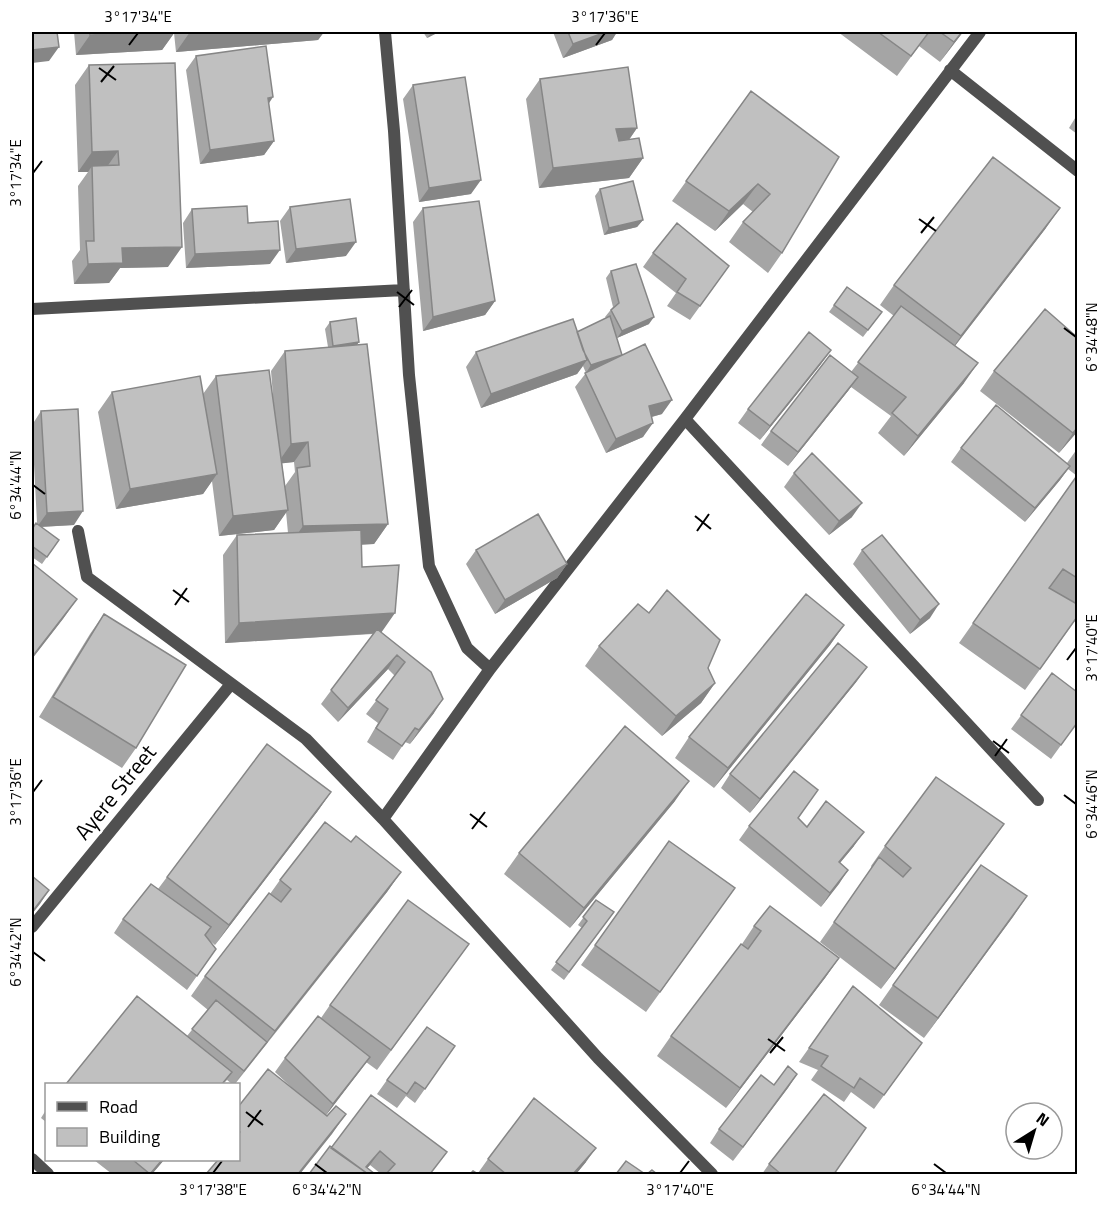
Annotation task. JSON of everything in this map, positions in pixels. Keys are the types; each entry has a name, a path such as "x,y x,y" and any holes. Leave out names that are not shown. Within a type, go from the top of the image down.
{"street":[{"path":"386,32 409,375 429,566 467,648 490,669"},
{"path":"383,819 490,669 685,419 980,32"},
{"path":"950,70 1077,171"},
{"path":"32,309 404,290"},
{"path":"685,419 1038,801"},
{"path":"78,531 87,578 306,739 383,819 598,1058 712,1174"},
{"name":"Ayere Street","path":"32,927 231,684"},
{"path":"32,1159 48,1174"}],"building":[{"path":"32,32 57,32 59,47 32,50"},
{"path":"89,32 154,32 90,35"},
{"path":"568,32 606,32 573,44"},
{"path":"878,32 929,32 911,56"},
{"path":"940,32 962,32 954,42"},
{"path":"266,46 273,97 268,98 274,141 210,150 196,56"},
{"path":"175,63 182,247 122,248 123,263 88,264 86,241 94,241 92,166 119,165 118,151 92,152 89,65"},
{"path":"628,67 637,128 616,129 619,141 639,138 643,158 553,168 540,79"},
{"path":"465,77 481,180 429,188 413,85"},
{"path":"751,91 839,157 782,253 743,222 770,194 758,184 729,211 686,181"},
{"path":"993,157 1060,208 961,336 894,285"},
{"path":"633,181 643,220 609,228 600,189"},
{"path":"350,199 356,242 296,249 290,207"},
{"path":"479,201 495,301 433,317 423,208"},
{"path":"247,206 248,223 278,221 280,250 195,254 192,209"},
{"path":"677,223 729,266 700,306 677,292 686,279 653,253"},
{"path":"636,264 654,317 622,331 611,310 619,303 611,271"},
{"path":"847,287 882,312 868,330 834,305"},
{"path":"901,306 978,363 918,436 892,413 906,397 858,362"},
{"path":"1045,309 1077,337 1077,428 1073,433 994,371"},
{"path":"610,316 622,355 591,365 577,332"},
{"path":"356,318 359,342 333,346 330,322"},
{"path":"573,319 587,360 491,394 476,352"},
{"path":"809,332 831,350 770,426 748,409"},
{"path":"367,344 388,524 303,526 297,468 310,466 308,442 291,444 285,351"},
{"path":"645,344 672,400 649,406 653,423 616,439 585,373"},
{"path":"830,355 858,377 798,452 771,431"},
{"path":"269,370 288,510 233,516 216,376"},
{"path":"200,376 217,474 130,489 112,392"},
{"path":"996,405 1070,466 1035,508 961,448"},
{"path":"78,409 83,511 47,513 41,411"},
{"path":"812,453 862,503 839,521 794,473"},
{"path":"1076,477 1077,578 1063,569 1049,588 1077,604 1077,617 1040,669 973,623"},
{"path":"538,514 567,564 505,600 476,550"},
{"path":"36,523 59,540 47,557 32,546 32,529"},
{"path":"361,530 362,567 399,565 395,613 239,623 237,535"},
{"path":"882,535 939,604 920,620 862,550"},
{"path":"32,563 77,599 32,657"},
{"path":"667,590 720,640 708,668 715,683 676,716 599,646 638,604 649,613"},
{"path":"806,594 844,625 728,768 689,737"},
{"path":"104,614 186,665 136,748 53,697"},
{"path":"377,629 431,672 443,699 419,730 415,728 402,746 376,728 388,709 376,700 405,662 397,655 348,708 331,690"},
{"path":"838,643 867,667 760,799 730,774"},
{"path":"1052,673 1077,692 1077,723 1061,745 1021,715"},
{"path":"625,726 689,781 584,908 519,853"},
{"path":"267,744 331,792 229,925 167,877"},
{"path":"794,771 818,790 798,818 807,827 826,801 864,832 839,862 848,870 830,893 749,826"},
{"path":"936,777 1004,824 895,969 834,922 879,857 903,877 911,868 885,846"},
{"path":"325,822 351,842 356,836 401,872 275,1031 205,976 269,893 281,902 291,889 280,880"},
{"path":"669,841 735,888 660,992 595,945"},
{"path":"981,865 1027,896 938,1018 893,985"},
{"path":"32,876 49,890 32,912"},
{"path":"151,884 211,927 205,935 216,949 197,976 123,919"},
{"path":"408,900 469,944 391,1050 330,1005"},
{"path":"596,900 614,912 569,972 556,962 587,921 583,917"},
{"path":"770,906 839,958 740,1088 671,1036 741,944 748,949 761,931 754,926"},
{"path":"853,986 922,1043 884,1095 860,1078 854,1088 821,1066 828,1056 809,1048"},
{"path":"137,996 232,1072 223,1083 67,1083"},
{"path":"216,1000 267,1042 244,1071 192,1029"},
{"path":"318,1016 370,1057 333,1104 285,1058"},
{"path":"427,1027 455,1046 425,1089 415,1082 407,1094 387,1080"},
{"path":"788,1066 797,1074 743,1147 719,1129 761,1075 774,1085"},
{"path":"268,1069 327,1116 336,1106 346,1114 298,1174 206,1174 217,1161 240,1161 240,1104"},
{"path":"824,1094 866,1128 834,1174 781,1174 769,1164"},
{"path":"371,1095 447,1152 430,1174 386,1174 395,1164 380,1151 366,1167 375,1174 368,1174 331,1148"},
{"path":"534,1098 596,1148 573,1174 506,1174 488,1159"},
{"path":"330,1146 368,1174 309,1174"},
{"path":"134,1161 161,1161 150,1174"},
{"path":"626,1161 645,1174 616,1174"}]}
